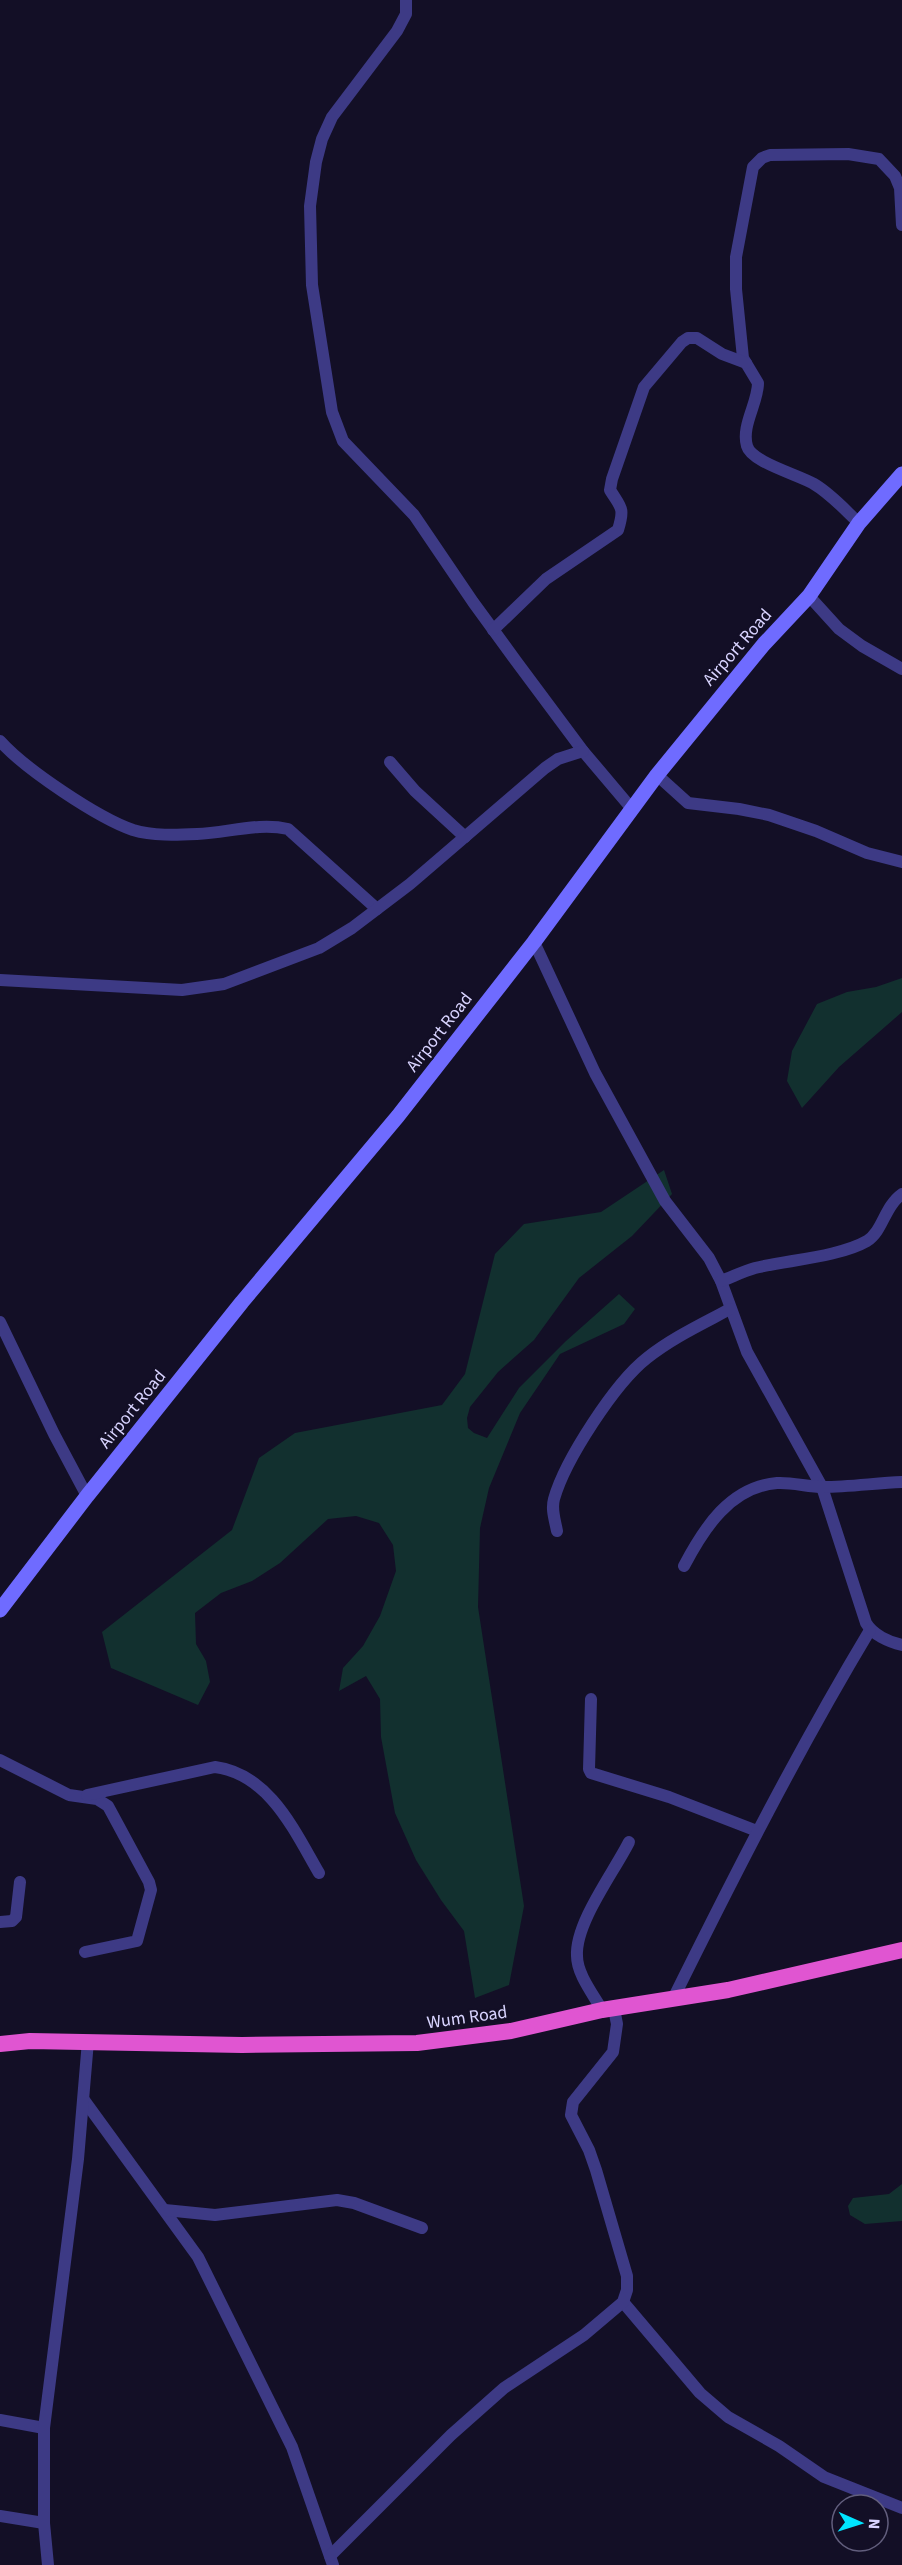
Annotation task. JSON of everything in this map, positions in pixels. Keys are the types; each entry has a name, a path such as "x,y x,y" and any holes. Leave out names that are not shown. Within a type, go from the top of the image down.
{"highway":[{"name":"Wum Road","path":"0,2044 88,2040 242,2045 417,2043 511,2031 608,2009 728,1990 902,1950"},
{"name":"Wum Road","path":"0,2034 30,2041"}],"main road":[{"name":"Airport Road","path":"0,1610 87,1496 235,1312 398,1116 534,942 657,775 764,644 809,596 859,523 902,474"}],"street":[{"path":"406,0 406,14 397,31 332,117 322,139 316,162 310,206 314,296 333,412 343,441 414,515 493,630 583,751 632,809"},
{"path":"859,523 831,496 813,483 750,453 746,435 758,383 746,363 736,289 736,257 753,167 770,155 848,154 879,159 895,176 900,188 902,225"},
{"path":"493,630 546,579 618,530 622,508 619,500 610,490 612,479 644,387 682,342 688,338 697,339 722,354 746,363"},
{"path":"809,596 839,629 862,646 902,669"},
{"path":"0,741 49,781 99,814 134,830 167,835 275,826 288,830 377,909"},
{"path":"0,980 182,990 224,984 319,948 377,909 545,768 558,759 583,751"},
{"path":"390,762 415,791 465,837"},
{"path":"657,775 688,803 740,808 769,815 816,831 867,853 902,862"},
{"path":"534,942 595,1073 665,1202 709,1258 721,1281 747,1352 822,1487 861,1613 870,1630 902,1645"},
{"path":"721,1281 754,1269 820,1255 866,1242 878,1230 888,1207 902,1194"},
{"path":"557,1531 553,1509 554,1498 605,1404 627,1374 669,1343 730,1309"},
{"path":"0,1322 87,1496"},
{"path":"684,1566 699,1538 716,1515 740,1495 752,1489 779,1483 822,1487 902,1482"},
{"path":"673,1999 757,1831 825,1706 870,1630"},
{"path":"591,1699 589,1769 591,1773 669,1797 757,1831"},
{"path":"0,1760 77,1797 97,1799 108,1806 150,1886 137,1941 85,1952"},
{"path":"77,1797 215,1767 230,1769 256,1782 264,1791 287,1819 319,1873"},
{"path":"84,2100 198,2257 292,2447 332,2560 451,2435 504,2388 584,2335 623,2302 627,2290 624,2265 589,2150 571,2115 573,2102 613,2052 617,2024 580,1970 576,1956 578,1942 600,1892 629,1842"},
{"path":"0,1922 12,1921 16,1917 20,1882"},
{"path":"48,2565 44,2523 44,2428 84,2100 88,2040"},
{"path":"165,2210 215,2215 337,2200 354,2203 422,2228"},
{"path":"623,2302 700,2393 728,2417 824,2477 902,2508"},
{"path":"0,2420 44,2428"},
{"path":"0,2516 44,2523"}],"green space":[{"path":"902,978 902,1012 839,1067 802,1108 787,1081 792,1051 817,1004 847,992 876,987"},
{"path":"664,1170 672,1194 632,1236 579,1278 534,1340 498,1372 470,1407 467,1418 468,1428 487,1438 519,1388 566,1341 619,1294 635,1309 624,1324 560,1354 520,1413 489,1488 480,1528 478,1607 524,1906 509,1985 475,1998 464,1931 416,1860 395,1813 381,1737 380,1699 366,1676 339,1691 343,1668 363,1646 380,1616 396,1571 393,1545 379,1523 356,1516 328,1519 280,1563 252,1581 221,1593 195,1613 196,1644 206,1661 210,1682 198,1705 111,1668 102,1632 232,1530 259,1458 295,1433 442,1405 465,1374 495,1254 524,1224 601,1212"},
{"path":"902,2184 902,2221 865,2224 850,2215 848,2206 853,2198 889,2194"}]}
